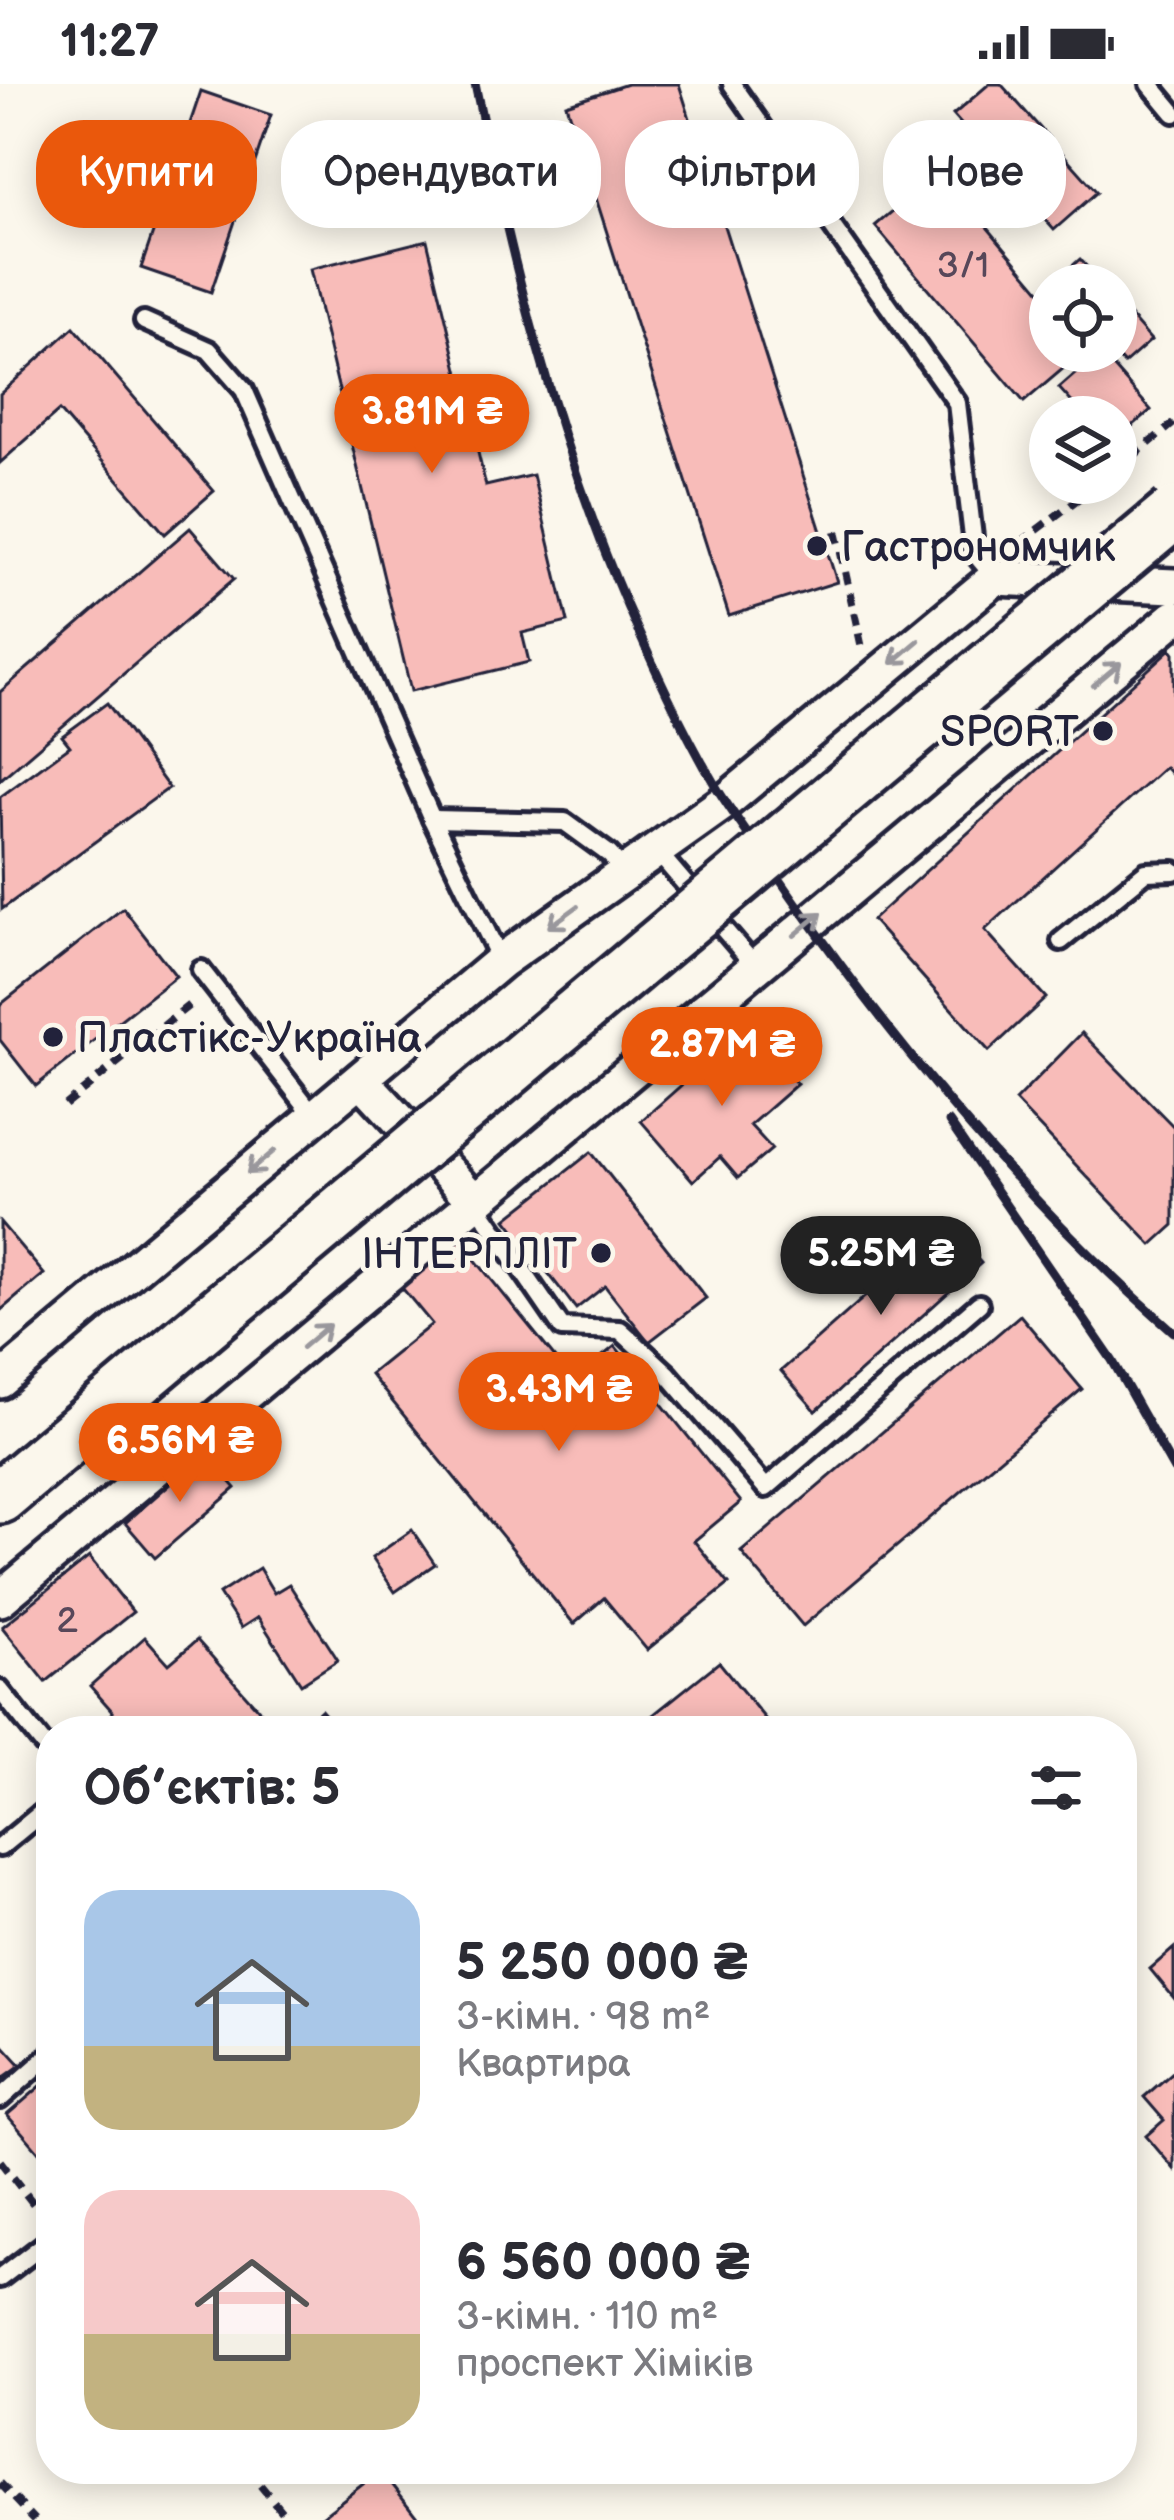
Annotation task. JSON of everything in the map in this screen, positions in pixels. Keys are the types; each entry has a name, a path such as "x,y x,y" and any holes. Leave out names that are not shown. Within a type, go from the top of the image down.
{"main road":[{"path":"0,1497 1174,513"}],"street":[{"path":"1067,581 1174,489"},
{"path":"0,1381 501,961 726,801 994,578 1174,586"},
{"path":"0,1599 1174,618"},
{"path":"361,1078 476,1203"}],"lane":[{"path":"732,84 957,403 975,554 994,578"},
{"path":"1150,84 1174,113"},
{"path":"144,321 209,350 244,390 432,819 501,961"},
{"path":"432,819 565,823 610,854 626,872"},
{"path":"656,850 756,968"},
{"path":"1061,941 1145,872 1174,872"},
{"path":"201,970 315,1117"},
{"path":"476,1203 562,1328 620,1330 668,1374 766,1488 980,1304"},
{"path":"0,1690 36,1735"},
{"path":"0,1847 36,1817"},
{"path":"0,2099 36,2067"},
{"path":"0,2278 36,2251"}],"path":[{"path":"1137,453 1174,423"},
{"path":"836,531 863,650 871,665"},
{"path":"65,1105 213,986"},
{"path":"0,2161 36,2208"},
{"path":"0,2483 35,2520"},
{"path":"260,2484 290,2520"}],"building":[{"path":"627,84 679,84 690,120 625,120 625,228 725,228 837,582 729,616 601,214 601,120 571,120 566,104"},
{"path":"989,84 1001,84 1033,120 957,120 953,115"},
{"path":"201,91 271,115 257,156 257,120 191,120"},
{"path":"1066,157 1097,192 1066,219"},
{"path":"883,219 883,228 988,228 1029,277 1029,372 1059,372 1024,402 875,226"},
{"path":"155,228 233,228 211,292 141,268"},
{"path":"427,240 486,486 533,475 568,622 522,633 529,662 411,691 310,269"},
{"path":"1137,324 1151,340 1137,352"},
{"path":"74,327 214,491 165,534 59,411 0,463 0,394"},
{"path":"1077,372 1118,372 1151,410 1137,422 1137,396 1066,396 1059,388"},
{"path":"190,528 234,579 0,780 0,692"},
{"path":"1171,649 1174,777 1165,767 985,930 1046,998 989,1051 872,920"},
{"path":"107,703 169,788 2,909 0,797 70,746 62,736"},
{"path":"123,908 176,976 36,1086 0,1040 0,1005"},
{"path":"747,1027 797,1084 750,1125 772,1149 738,1178 720,1157 693,1181 641,1121"},
{"path":"1082,1033 1174,1127 1174,1225 1152,1245 1015,1101"},
{"name":"ІНТЕРПЛІТ","path":"591,1152 706,1298 649,1342 605,1286 576,1309 506,1219"},
{"path":"0,1222 44,1274 0,1311"},
{"path":"947,1224 981,1263 816,1411 781,1371"},
{"path":"456,1236 573,1380 615,1346 741,1502 694,1541 729,1584 647,1650 604,1598 574,1624 370,1374 432,1324 398,1283"},
{"path":"1020,1315 1082,1389 803,1626 741,1552"},
{"path":"205,1453 236,1488 155,1558 125,1523"},
{"path":"412,1530 435,1564 395,1592 372,1558"},
{"path":"89,1557 133,1612 46,1682 2,1627"},
{"path":"259,1568 274,1593 289,1584 338,1660 301,1684 258,1617 241,1628 219,1594"},
{"path":"145,1637 169,1664 197,1640 265,1716 109,1716 113,1712 90,1686"},
{"path":"719,1662 763,1716 652,1716"},
{"path":"1174,1948 1174,1998 1150,1969"},
{"path":"0,2042 21,2065 0,2080"},
{"path":"1174,2071 1174,2169 1146,2136 1164,2120 1144,2097"},
{"path":"36,2090 36,2149 7,2115"},
{"path":"363,2484 392,2484 420,2520 326,2520 322,2516"}],"railway":[{"path":"475,84 520,283 578,479 627,606 703,764 834,956 923,1071 1068,1233 1174,1332"},
{"path":"949,1122 1112,1360 1174,1470"}],"place":[{"name":"Гастрономчик","path":"817,546"},
{"name":"SPORT","path":"1103,731"},
{"name":"Пластікс-Україна","path":"53,1037"},
{"name":"ІНТЕРПЛІТ","path":"601,1253"}]}
